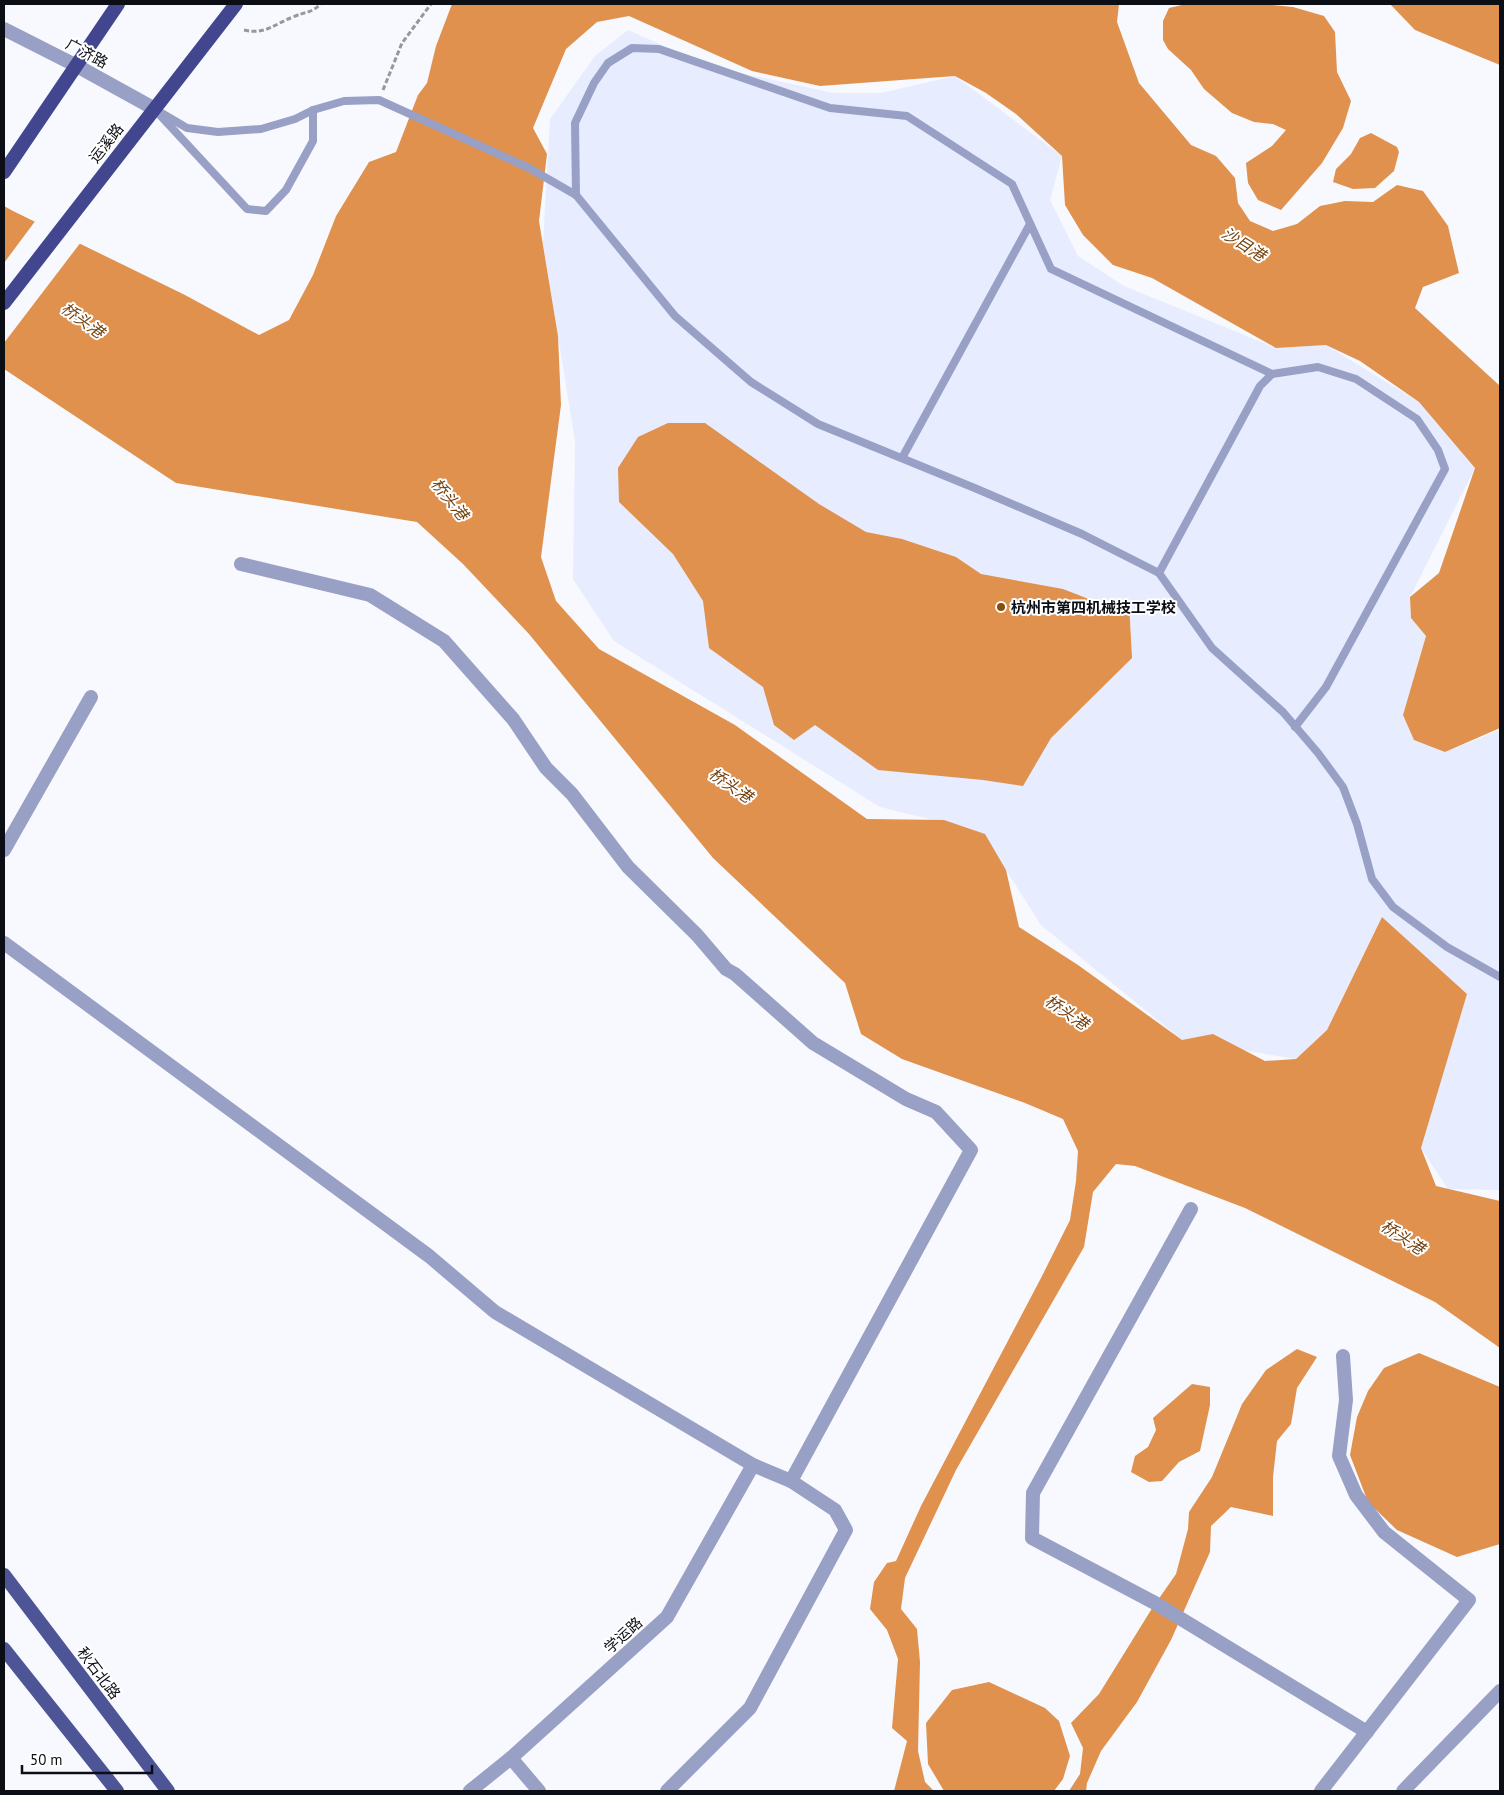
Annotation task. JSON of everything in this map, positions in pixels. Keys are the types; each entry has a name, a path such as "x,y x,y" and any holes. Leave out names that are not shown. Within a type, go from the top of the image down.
{"highway":[{"path":"4,172 118,4"},
{"name":"运溪路","path":"4,303 153,108 236,4"}],"main road":[{"name":"秋石北路","path":"4,1575 168,1791"},
{"path":"4,1649 117,1791"}],"street":[{"name":"广济路","path":"4,29 77,66 153,108"},
{"path":"241,564 370,594 444,641 514,719 546,768 572,794 628,867 697,935 726,969 736,974 812,1044 906,1099 936,1112 970,1150 791,1481"},
{"path":"4,850 91,697"},
{"path":"4,943 429,1256 495,1312 753,1465 791,1481 835,1510 846,1530 750,1708 667,1791"},
{"path":"1191,1209 1033,1493 1032,1538 1155,1603 1367,1732"},
{"path":"1321,1791 1469,1600 1384,1532 1356,1495 1339,1456 1346,1400 1343,1356"},
{"name":"学运路","path":"470,1791 511,1758 668,1617 753,1465"},
{"path":"1403,1791 1500,1691"},
{"path":"511,1758 539,1791"}],"lane":[{"path":"576,195 575,123 594,83 608,63 632,48 659,49 830,108 907,116 1012,184 1052,269 1272,374 1318,367 1356,379 1417,419 1438,450 1444,469 1326,687 1295,727"},
{"path":"153,108 187,128 218,132 261,129 344,101 379,100 529,168 576,195 675,316 751,382 818,424 1082,534 1159,572 1212,648 1283,712 1318,753 1343,787 1357,824 1372,880 1393,907 1447,947 1500,976"},
{"path":"153,108 247,209 266,211 286,190 313,141 313,110"},
{"path":"902,458 1030,224"},
{"path":"1159,572 1260,386 1272,374"}],"path":[{"path":"244,30 254,32 273,28 292,17 313,12 321,4"},
{"path":"379,100 402,44 431,4"}],"shaded area":[{"name":"杭州市第四机械技工学校","path":"628,30 709,66 833,93 881,93 955,76 1062,156 1050,200 1078,256 1124,286 1276,348 1326,345 1419,402 1475,468 1410,597 1411,618 1426,636 1403,715 1445,752 1500,730 1500,1190 1448,1189 1421,1148 1467,994 1382,917 1327,1030 1296,1059 1182,1040 1041,925 1006,870 966,828 880,807 614,641 573,579 575,441 543,243 550,119 595,56"}],"water":[{"path":"452,4 1119,4 1117,22 1139,83 1191,145 1216,156 1235,178 1238,203 1250,221 1273,231 1297,224 1320,206 1345,201 1373,202 1397,185 1423,191 1448,226 1459,273 1423,287 1415,308 1500,386 1500,728 1445,752 1414,740 1403,715 1426,636 1411,618 1410,597 1439,573 1475,468 1419,402 1360,361 1326,345 1276,348 1152,278 1113,265 1083,235 1065,205 1062,156 1016,114 986,93 955,76 820,86 752,71 629,16 597,22 566,49 533,128 547,154 539,221 558,336 561,405 541,557 556,601 599,649 735,725 867,819 944,820 985,834 1006,870 1019,927 1078,965 1182,1040 1213,1034 1265,1061 1296,1059 1327,1030 1382,917 1467,994 1421,1148 1436,1186 1500,1201 1500,1348 1435,1302 1245,1208 1135,1166 1116,1164 1093,1192 1084,1247 956,1470 905,1578 901,1609 917,1629 920,1662 918,1751 925,1782 934,1791 894,1791 907,1741 892,1728 898,1659 887,1630 870,1609 874,1582 887,1563 896,1561 921,1506 1070,1220 1078,1151 1063,1119 1025,1103 902,1059 861,1034 845,983 713,858 529,634 463,564 417,522 176,483 4,369 4,206 185,295 259,335 289,320 313,275 336,216 369,162 396,152 418,95 427,83 436,46"},
{"path":"1186,4 1263,4 1293,7 1324,16 1335,32 1337,72 1351,101 1343,128 1322,163 1281,210 1258,200 1248,183 1246,163 1272,146 1286,130 1273,124 1254,122 1232,113 1204,89 1191,70 1168,49 1163,40 1163,21 1169,8"},
{"path":"1390,4 1500,4 1500,65 1415,30"},
{"path":"1371,133 1397,147 1399,152 1394,171 1375,188 1353,189 1333,182 1336,169 1351,154 1360,138"},
{"path":"668,423 705,423 819,504 866,532 902,539 956,557 981,574 1063,589 1099,603 1129,603 1132,658 1051,738 1023,786 983,780 878,770 815,725 794,740 774,725 763,687 709,648 703,601 673,554 619,502 618,468 638,437"},
{"path":"1297,1349 1317,1357 1297,1388 1291,1424 1277,1441 1273,1477 1273,1516 1231,1507 1211,1526 1210,1552 1171,1640 1137,1702 1101,1751 1087,1783 1086,1791 1069,1791 1080,1774 1083,1748 1071,1723 1099,1694 1151,1610 1176,1574 1188,1529 1189,1512 1212,1477 1242,1404 1266,1370"},
{"path":"1419,1353 1500,1387 1500,1544 1457,1557 1397,1530 1368,1502 1350,1455 1357,1417 1368,1391 1384,1368"},
{"path":"1192,1384 1210,1387 1210,1405 1200,1451 1179,1462 1162,1481 1149,1482 1131,1472 1135,1456 1148,1447 1156,1430 1153,1418"},
{"path":"989,1682 1045,1708 1059,1721 1070,1756 1063,1779 1054,1791 944,1791 928,1764 926,1723 952,1690"}],"pier":[{"path":"36,220 81,242 4,343 4,263"}],"place":[{"name":"杭州市第四机械技工学校","path":"1001,607"}],"water label":[{"name":"沙目港","path":"1244,244"},
{"name":"桥头港","path":"83,320"},
{"name":"桥头港","path":"450,499"},
{"name":"桥头港","path":"731,785"},
{"name":"桥头港","path":"1067,1012"},
{"name":"桥头港","path":"1403,1237"}]}
